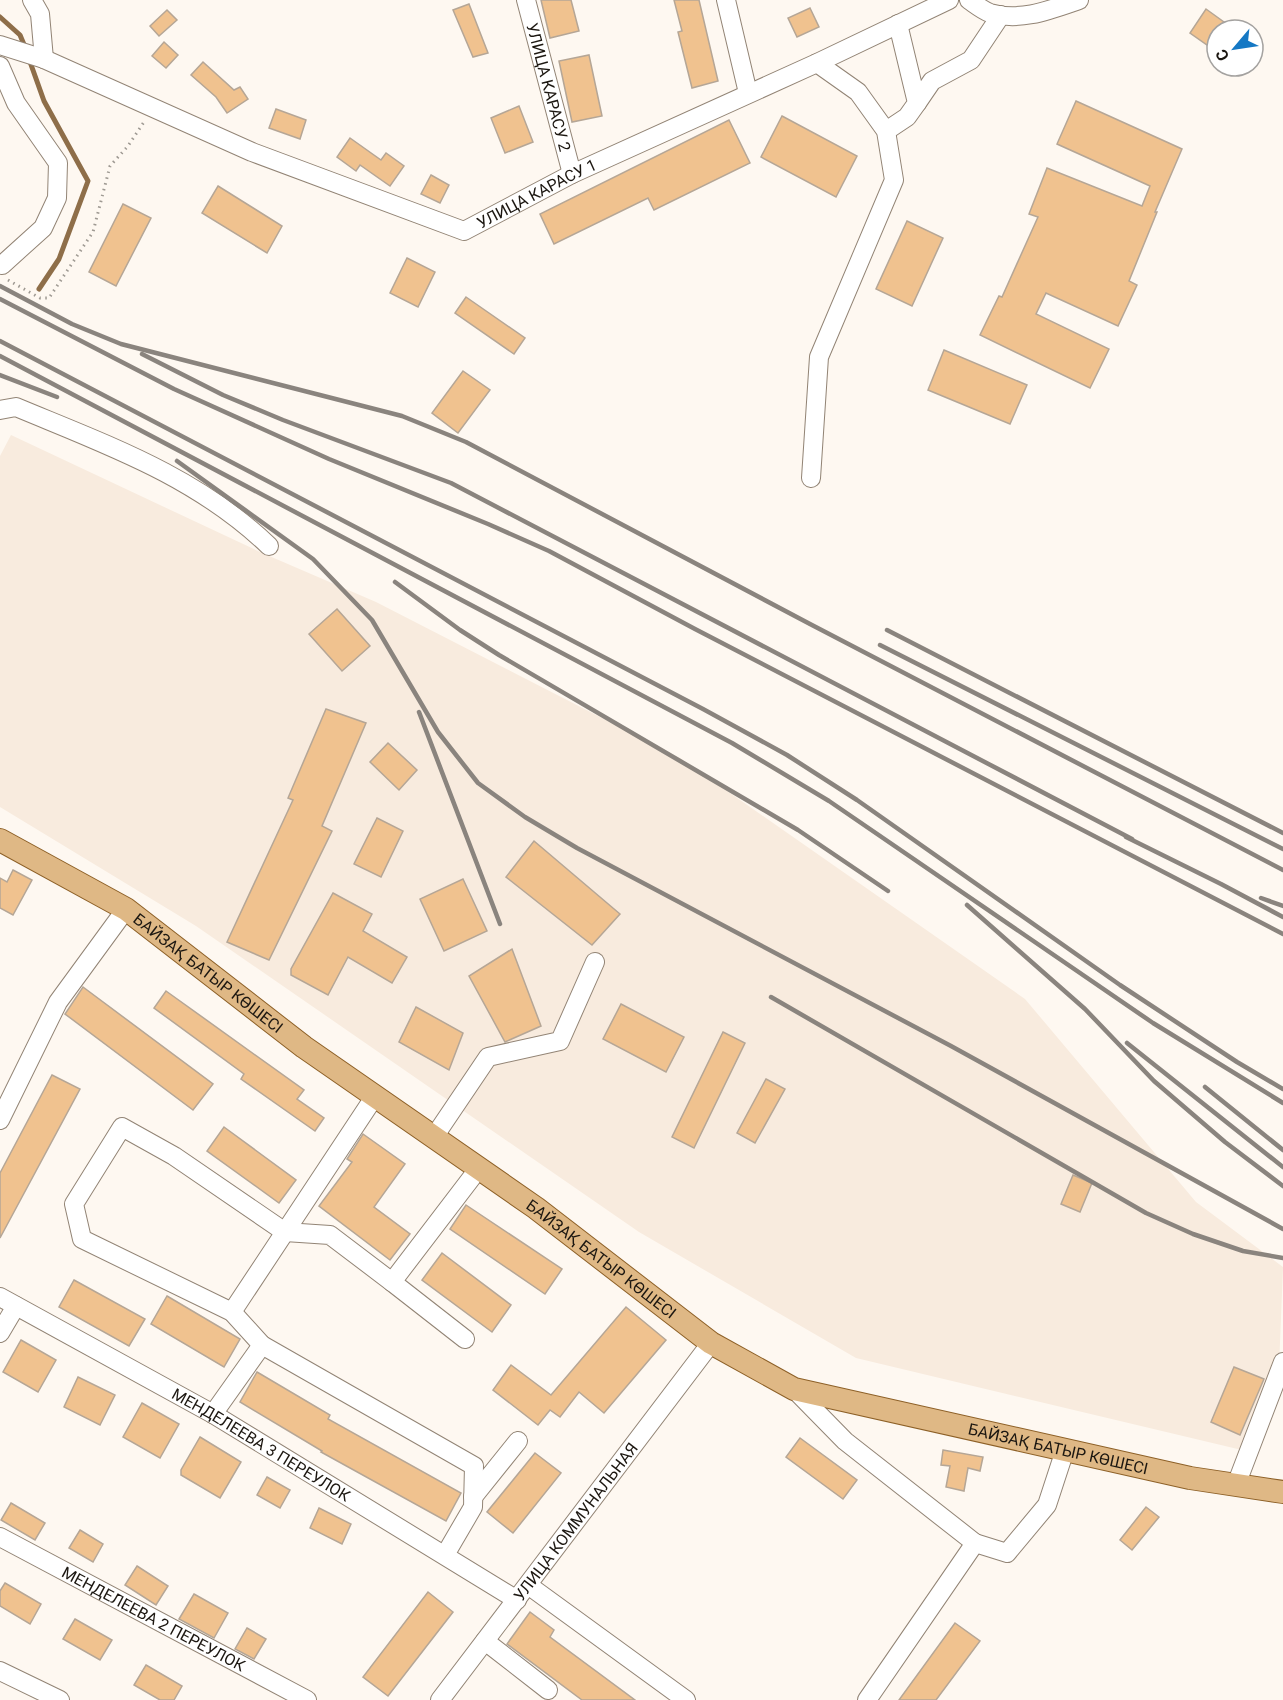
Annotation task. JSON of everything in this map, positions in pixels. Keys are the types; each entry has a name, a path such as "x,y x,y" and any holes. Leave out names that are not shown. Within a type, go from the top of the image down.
{"main road":[{"name":"БАЙЗАҚ БАТЫР КӨШЕСІ","path":"0,840 126,909 304,1047 536,1208 711,1343 794,1389 1190,1478 1283,1492"}],"street":[{"path":"32,0 40,14 44,59"},
{"name":"УЛИЦА КАРАСУ 2","path":"526,0 572,174"},
{"path":"726,0 748,93"},
{"name":"УЛИЦА КАРАСУ 1","path":"0,45 44,59 252,152 464,231 572,174 817,63 949,0"},
{"path":"969,0 988,12 1001,15 1034,15 1078,0"},
{"path":"886,131 907,117 932,81 971,60 1001,15"},
{"path":"898,24 917,103"},
{"path":"811,478 819,357 894,180 886,131 858,92 817,63"},
{"path":"0,66 16,103 58,163 57,198 43,228 1,271"},
{"path":"0,410 16,407 183,480 228,511 269,546"},
{"path":"0,1120 58,1002 126,909"},
{"path":"434,1137 488,1057 560,1041 595,962"},
{"path":"232,1312 375,1096"},
{"path":"445,1555 473,1507 474,1466 262,1345 232,1312 82,1239 74,1204 122,1127 174,1156 285,1232 330,1235 465,1339"},
{"path":"392,1282 479,1168"},
{"path":"0,1333 8,1301"},
{"name":"МЕНДЕЛЕЕВА 3 ПЕРЕУЛОК","path":"8,1301 213,1414 445,1555 522,1592 686,1700"},
{"name":"УЛИЦА КОММУНАЛЬНАЯ","path":"440,1700 711,1343"},
{"path":"213,1414 262,1345"},
{"path":"1236,1485 1283,1362"},
{"path":"794,1389 845,1441 975,1543 1007,1553 1047,1504 1065,1450"},
{"path":"473,1497 518,1441"},
{"name":"МЕНДЕЛЕЕВА 2 ПЕРЕУЛОК","path":"0,1537 300,1698"},
{"path":"867,1700 975,1543"},
{"path":"485,1641 550,1697"},
{"path":"0,1671 60,1700"}],"path":[{"path":"1,271 40,298 49,298 93,232 110,166 128,146 154,109"}],"shaded area":[{"path":"11,435 260,552 376,602 680,758 1025,999 1196,1202 1283,1267 1279,1368 1246,1451 856,1358 639,1232 196,926 0,807 0,456"}],"building":[{"path":"541,0 571,0 579,31 550,38"},
{"path":"674,0 699,0 718,81 692,88 678,32 682,31"},
{"path":"469,4 488,53 473,57 453,10"},
{"path":"810,8 819,27 797,37 788,18"},
{"path":"1206,9 1218,18 1205,18 1205,44 1190,33"},
{"path":"167,10 177,20 159,36 150,26"},
{"path":"164,42 178,55 166,68 152,56"},
{"path":"589,55 602,116 572,122 559,61"},
{"path":"203,62 234,90 240,87 248,99 227,113 216,97 191,75"},
{"path":"1076,101 1182,149 1129,281 1137,285 1118,326 1046,293 1036,314 1109,349 1090,388 980,335 999,296 1002,297 1038,217 1029,214 1047,168 1142,206 1150,186 1057,144"},
{"path":"519,106 533,142 505,153 491,118"},
{"path":"276,109 306,120 300,139 269,128"},
{"path":"782,116 857,156 836,197 761,157"},
{"path":"729,120 750,163 654,210 648,198 554,244 540,214"},
{"path":"350,138 381,160 386,153 404,166 390,186 360,165 356,171 337,157"},
{"path":"431,175 449,185 440,203 421,194"},
{"path":"218,186 282,226 267,253 202,213"},
{"path":"123,204 151,218 116,286 89,272"},
{"path":"907,221 943,238 912,306 876,289"},
{"path":"407,258 435,272 418,307 390,293"},
{"path":"466,297 525,338 514,354 455,313"},
{"path":"944,350 1027,385 1010,424 928,390"},
{"path":"463,371 490,390 458,433 432,413"},
{"path":"337,609 370,646 342,671 309,634"},
{"path":"326,709 366,723 322,826 332,831 269,960 227,942 293,800 288,798"},
{"path":"388,743 417,770 399,790 370,762"},
{"path":"377,818 403,831 381,877 354,864"},
{"path":"534,841 620,914 592,945 506,877"},
{"path":"13,870 32,880 13,915 0,908 0,878 7,882"},
{"path":"463,879 487,931 444,951 420,899"},
{"path":"333,893 372,914 363,931 407,957 392,983 348,957 328,995 291,975 291,969"},
{"path":"512,949 541,1026 505,1042 469,976"},
{"path":"83,987 213,1084 193,1110 65,1014"},
{"path":"166,991 304,1090 297,1099 324,1118 315,1131 241,1079 244,1074 154,1008"},
{"path":"621,1004 684,1037 666,1072 603,1039"},
{"path":"416,1007 463,1033 449,1070 399,1042"},
{"path":"723,1032 745,1043 694,1148 672,1137"},
{"path":"52,1075 80,1089 0,1238 0,1173"},
{"path":"766,1079 785,1089 755,1143 737,1133"},
{"path":"224,1127 296,1180 279,1203 207,1151"},
{"path":"363,1134 405,1164 374,1207 410,1234 390,1260 319,1206 352,1162 347,1159"},
{"path":"1073,1175 1092,1183 1080,1212 1061,1204"},
{"path":"466,1205 562,1269 545,1294 450,1229"},
{"path":"442,1253 511,1305 492,1332 422,1280"},
{"path":"74,1280 145,1319 129,1346 59,1307"},
{"path":"167,1296 240,1339 224,1367 151,1324"},
{"path":"626,1307 666,1340 604,1413 579,1392 560,1417 550,1410 538,1425 493,1390 511,1365 551,1395"},
{"path":"21,1340 56,1360 38,1392 3,1372"},
{"path":"1234,1367 1264,1379 1240,1435 1211,1422"},
{"path":"257,1372 330,1415 328,1419 461,1493 446,1521 321,1452 240,1402"},
{"path":"78,1377 115,1395 100,1425 64,1407"},
{"path":"142,1403 179,1424 160,1458 123,1437"},
{"path":"200,1437 241,1462 220,1498 181,1475 181,1470"},
{"path":"800,1438 857,1480 843,1499 786,1457"},
{"path":"943,1450 983,1457 980,1471 968,1468 964,1491 946,1487 950,1466 941,1465"},
{"path":"535,1453 561,1473 513,1533 487,1512"},
{"path":"267,1477 290,1490 280,1508 257,1495"},
{"path":"11,1503 45,1523 35,1540 1,1520"},
{"path":"1146,1507 1159,1517 1132,1550 1120,1540"},
{"path":"319,1508 351,1524 342,1544 310,1528"},
{"path":"80,1530 103,1544 93,1562 69,1548"},
{"path":"137,1566 168,1586 156,1605 125,1585"},
{"path":"5,1583 41,1604 30,1624 0,1606 0,1591"},
{"path":"428,1592 453,1612 388,1696 363,1677"},
{"path":"194,1594 228,1613 214,1638 179,1619"},
{"path":"530,1612 554,1630 550,1637 635,1700 582,1700 507,1644"},
{"path":"75,1619 112,1640 100,1660 63,1639"},
{"path":"955,1623 980,1641 936,1700 899,1700"},
{"path":"247,1628 266,1639 254,1659 235,1649"},
{"path":"146,1665 182,1686 174,1700 160,1700 134,1685"}],"waterway":[{"path":"0,17 20,35 25,47"},
{"path":"29,59 44,101 88,181 59,259 39,289"}],"railway":[{"path":"0,286 72,324 121,344 402,416 466,442 1283,870"},
{"path":"0,299 174,389 329,459 549,551 1283,934"},
{"path":"0,341 787,755 857,800 1120,985 1237,1062 1283,1089"},
{"path":"142,354 223,395 451,483 1132,839"},
{"path":"0,356 732,743 829,801 1153,1023 1283,1103"},
{"path":"0,375 57,397"},
{"path":"177,461 313,559 372,620 438,732 478,783 525,817 577,848 951,1046 1283,1229"},
{"path":"395,582 460,630 499,655 798,830 888,891"},
{"path":"887,630 1283,833"},
{"path":"880,645 1283,849"},
{"path":"419,712 500,924"},
{"path":"1126,837 1283,917"},
{"path":"1261,898 1283,906"},
{"path":"967,905 1085,1009 1154,1081 1225,1142 1283,1186"},
{"path":"771,997 1146,1213 1193,1234 1243,1251 1283,1258"},
{"path":"1127,1043 1283,1167"},
{"path":"1205,1087 1283,1150"}]}
